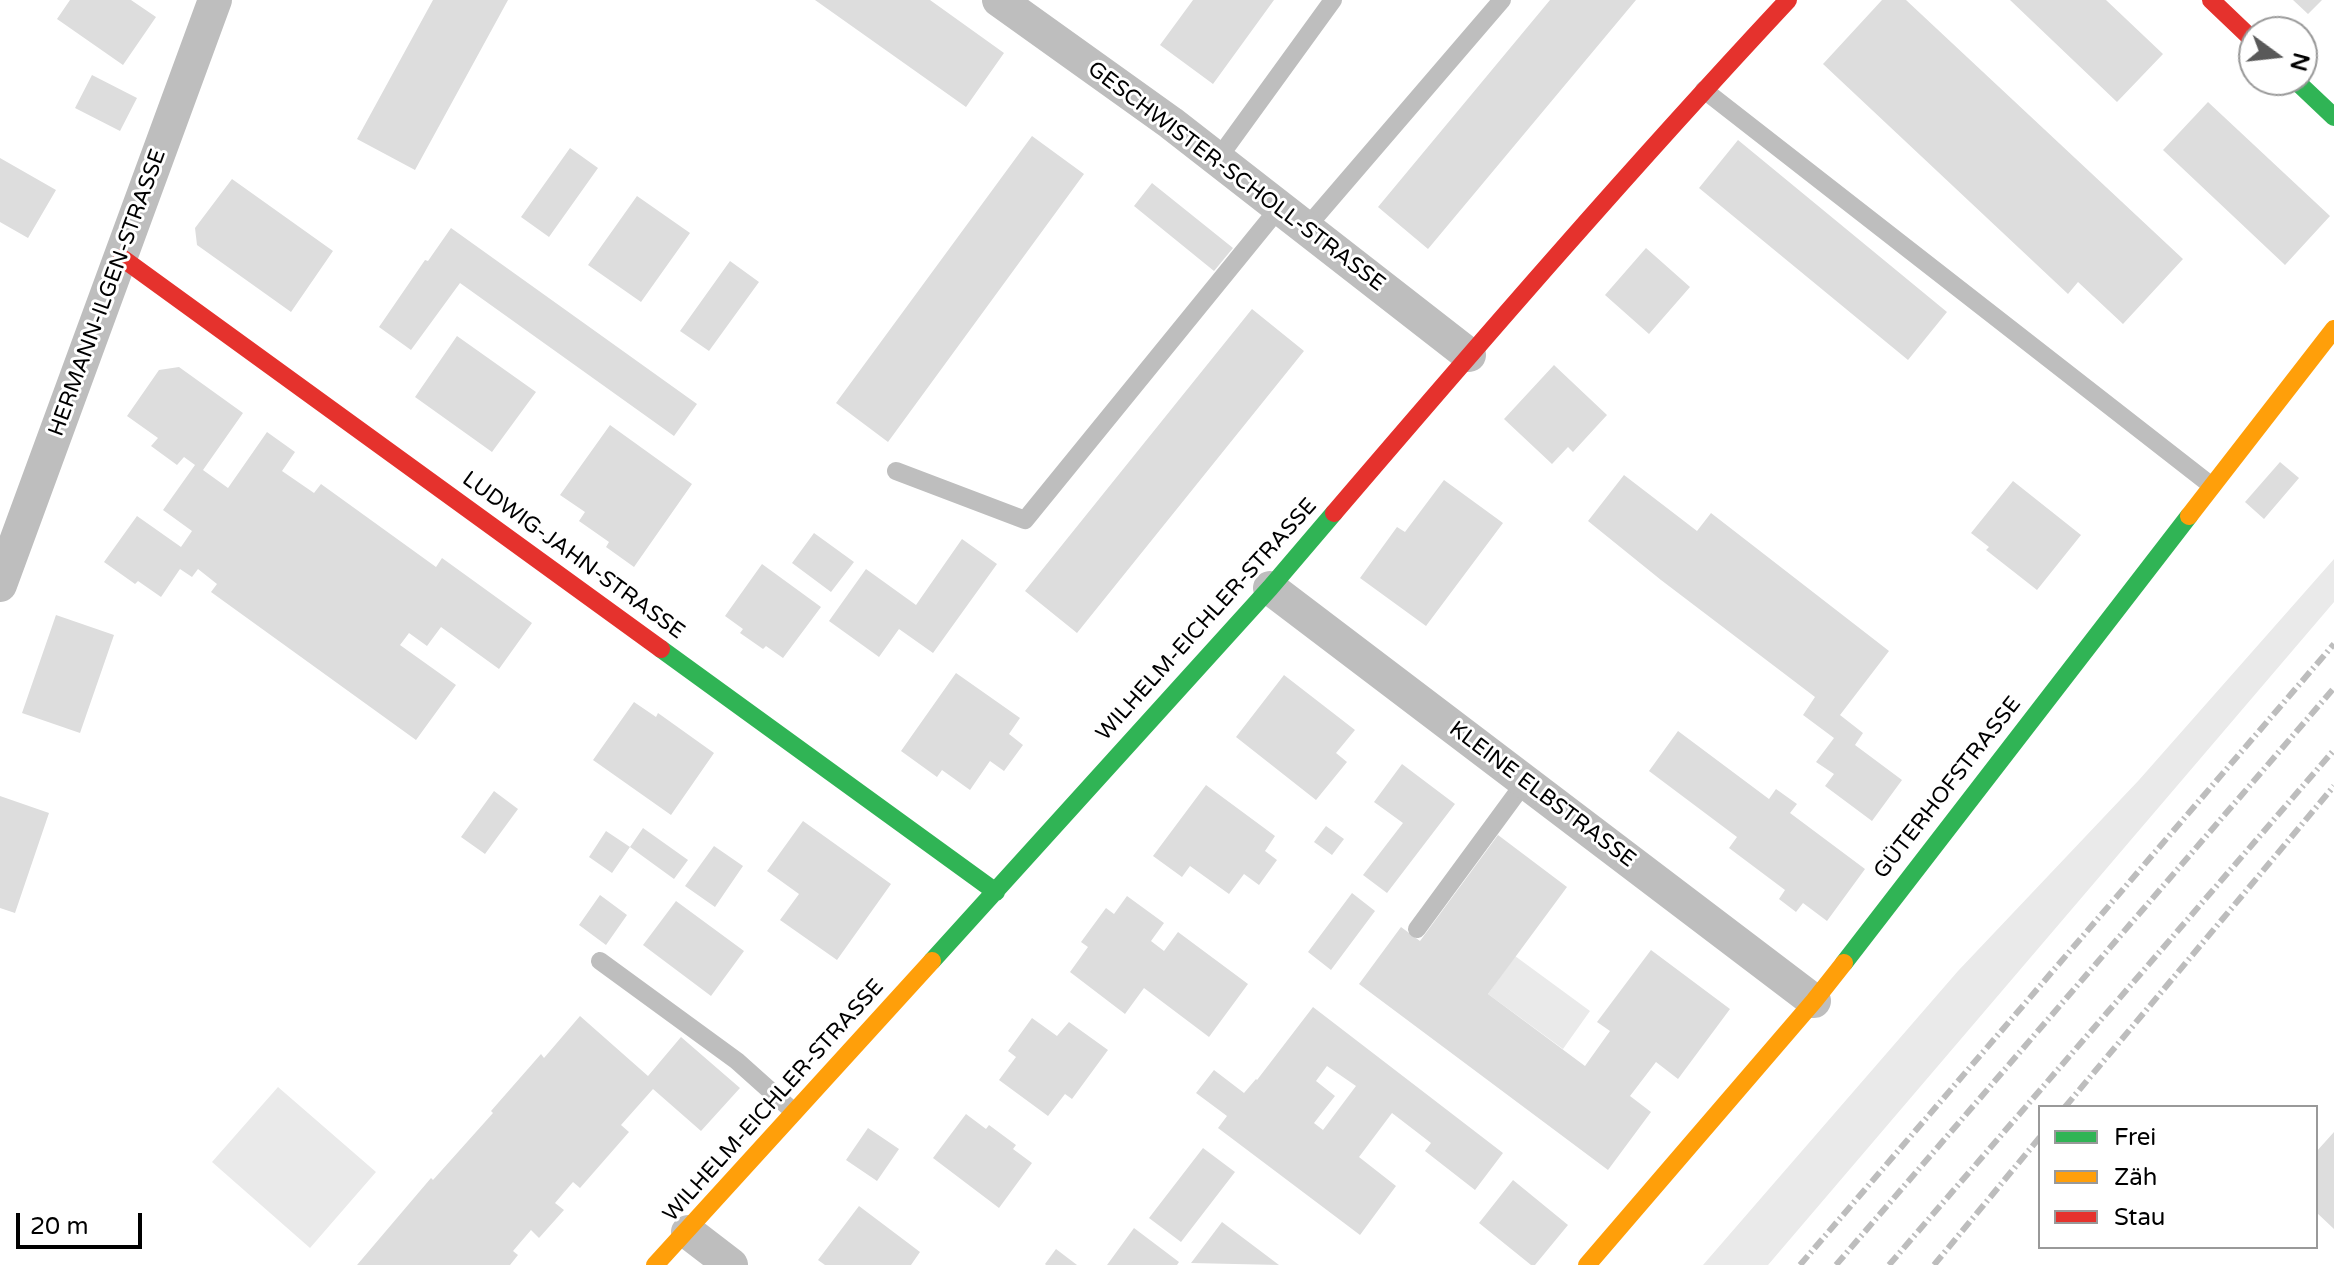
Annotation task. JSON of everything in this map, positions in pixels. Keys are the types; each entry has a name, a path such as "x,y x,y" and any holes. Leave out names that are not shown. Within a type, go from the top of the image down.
{"street":[{"name":"HERMANN-ILGEN-STRASSE","path":"0,585 215,0"},
{"name":"GESCHWISTER-SCHOLL-STRASSE","path":"1001,0 1171,123 1469,355"},
{"name":"WILHELM-EICHLER-STRASSE","path":"655,1265 1270,588 1469,355 1788,0"},
{"path":"2211,0 2238,26"},
{"path":"2312,96 2334,117"},
{"name":"LUDWIG-JAHN-STRASSE","path":"122,258 996,892"},
{"name":"GÜTERHOFSTRASSE","path":"1587,1265 1814,1001 2334,329"},
{"name":"KLEINE ELBSTRASSE","path":"1270,588 1814,1001"},
{"path":"688,1232 731,1265"}],"lane":[{"path":"1217,160 1333,0"},
{"path":"896,471 1025,520 1293,218 1502,0"},
{"path":"1704,90 2212,486"},
{"path":"1417,929 1525,782"},
{"path":"600,961 737,1061 795,1114"}],"shaded area":[{"path":"2334,559 2334,602 1768,1265 1703,1265 1958,971 2139,780"},
{"path":"1515,956 1590,1011 1563,1049 1488,994"},
{"path":"278,1087 376,1172 310,1248 212,1162"}],"building":[{"path":"70,0 131,0 156,17 123,65 57,19"},
{"path":"433,0 508,0 415,170 357,139"},
{"path":"815,0 930,0 1004,53 966,107"},
{"path":"1193,0 1274,0 1213,84 1160,45"},
{"path":"1550,0 1636,0 1428,249 1378,207"},
{"path":"1882,0 1906,0 2183,259 2123,324 2078,282 2068,294 1823,64"},
{"path":"2010,0 2106,0 2163,54 2117,102"},
{"path":"2293,0 2322,0 2308,14"},
{"path":"92,75 137,98 120,131 75,108"},
{"path":"2208,102 2330,216 2285,265 2163,150"},
{"path":"1032,136 1084,174 888,442 836,403"},
{"path":"1738,140 1947,312 1908,360 1699,188"},
{"path":"570,148 598,168 549,237 521,217"},
{"path":"0,158 56,190 28,238 0,222"},
{"path":"232,179 333,251 291,312 197,245 195,228"},
{"path":"1152,183 1233,248 1214,271 1134,206"},
{"path":"637,196 690,233 641,302 588,265"},
{"path":"451,228 697,404 674,436 460,283 411,350 379,327"},
{"path":"1646,248 1690,287 1649,334 1605,295"},
{"path":"730,261 759,282 709,351 680,331"},
{"path":"1252,309 1304,351 1077,633 1025,591"},
{"path":"457,336 536,392 492,452 415,397"},
{"path":"1554,365 1607,415 1573,452 1568,447 1552,464 1504,419"},
{"path":"179,367 243,413 203,470 228,488 267,432 295,452 282,471 314,493 321,484 436,567 442,558 532,623 499,669 441,627 427,646 409,633 400,645 456,685 416,740 211,592 217,584 198,569 192,577 180,569 161,597 138,581 135,584 104,562 137,516 181,547 192,531 163,510 195,465 184,457 177,465 151,446 158,438 127,416 159,370"},
{"path":"610,425 692,484 634,567 606,547 609,542 579,521 585,512 560,495"},
{"path":"2280,462 2299,478 2264,519 2245,502"},
{"path":"1624,475 1697,531 1711,513 1889,651 1840,715 1863,733 1855,745 1902,780 1872,821 1825,786 1834,774 1816,762 1834,738 1803,715 1815,697 1588,521"},
{"path":"1444,480 1503,523 1426,626 1360,578 1397,527 1405,532"},
{"path":"2013,481 2081,535 2037,590 1986,550 1989,547 1971,533"},
{"path":"814,533 854,562 831,592 792,563"},
{"path":"962,539 997,564 933,653 899,629 879,657 829,621 866,569 916,605"},
{"path":"762,564 821,607 783,658 740,633 743,629 725,616"},
{"path":"56,615 114,635 80,733 22,713"},
{"path":"956,673 1020,718 1009,734 1023,745 1004,771 990,761 970,790 942,770 937,777 901,751"},
{"path":"1284,675 1355,730 1336,753 1347,762 1316,800 1236,737"},
{"path":"634,702 656,717 658,713 714,753 671,815 593,760"},
{"path":"1678,731 1769,799 1776,789 1797,804 1790,813 1865,869 1827,921 1803,903 1796,912 1779,899 1785,890 1729,848 1737,837 1649,771"},
{"path":"1402,764 1455,804 1387,893 1363,875 1403,823 1374,802"},
{"path":"1206,785 1275,836 1265,851 1277,860 1259,885 1244,874 1229,894 1190,866 1182,877 1153,856"},
{"path":"494,791 518,809 485,854 461,837"},
{"path":"0,796 49,813 15,913 0,908"},
{"path":"803,821 891,884 837,960 780,920 799,894 767,871"},
{"path":"1326,826 1344,839 1332,855 1314,842"},
{"path":"643,828 688,860 674,879 630,847"},
{"path":"606,831 630,847 612,873 589,857"},
{"path":"1498,835 1567,887 1488,994 1585,1066 1610,1031 1597,1022 1651,950 1730,1009 1678,1079 1656,1062 1630,1096 1651,1112 1608,1170 1359,984 1401,927 1420,941"},
{"path":"714,846 743,866 715,907 685,886"},
{"path":"1352,893 1375,911 1331,970 1308,952"},
{"path":"600,895 627,915 606,945 579,925"},
{"path":"1127,896 1164,923 1151,941 1164,951 1178,932 1248,984 1209,1037 1144,988 1125,1014 1070,972 1088,947 1081,942 1106,908 1114,914"},
{"path":"676,901 744,951 711,996 643,945"},
{"path":"1313,1007 1503,1153 1475,1190 1425,1151 1431,1143 1392,1113 1359,1157 1396,1186 1360,1235 1218,1128 1227,1116 1196,1093 1214,1070 1244,1093","holes":["1327,1066 1356,1086 1323,1130 1314,1123 1335,1096 1316,1081"]},
{"path":"580,1016 648,1076 681,1037 740,1088 701,1131 653,1089 621,1125 629,1132 580,1188 573,1182 555,1203 564,1210 539,1238 531,1230 513,1251 518,1255 510,1265 357,1265 431,1178 433,1180 493,1113 491,1111 541,1054 544,1058"},
{"path":"1032,1018 1057,1036 1069,1022 1108,1050 1072,1099 1065,1094 1048,1116 999,1080 1016,1057 1008,1051"},
{"path":"966,1114 986,1129 989,1125 1016,1145 1013,1149 1032,1163 999,1208 933,1158"},
{"path":"868,1128 899,1149 877,1181 846,1160"},
{"path":"2334,1132 2334,1229 2318,1214 2318,1150"},
{"path":"1203,1148 1235,1172 1181,1242 1149,1218"},
{"path":"1513,1180 1568,1225 1535,1265 1479,1223"},
{"path":"859,1206 920,1252 911,1265 825,1265 818,1260"},
{"path":"1222,1222 1279,1265 1191,1263"},
{"path":"1134,1228 1179,1262 1177,1265 1107,1265"},
{"path":"1056,1249 1077,1265 1046,1265"}],"railway":[{"path":"1800,1265 2334,644"},
{"path":"1836,1265 2334,688"},
{"path":"1889,1265 2334,750"},
{"path":"2067,1105 2334,786"},
{"path":"1934,1265 2038,1139"}],"traffic: fast":[{"path":"2312,96 2334,117"},
{"path":"932,961 1270,588 1334,513"},
{"path":"1844,963 2189,516"},
{"path":"661,649 996,892"}],"traffic: slow":[{"path":"2189,516 2334,329"},
{"path":"655,1265 932,961"},
{"path":"1587,1265 1844,963"}],"traffic: jam":[{"path":"1334,513 1558,254 1788,0"},
{"path":"2211,0 2238,26"},
{"path":"122,258 661,649"}]}
